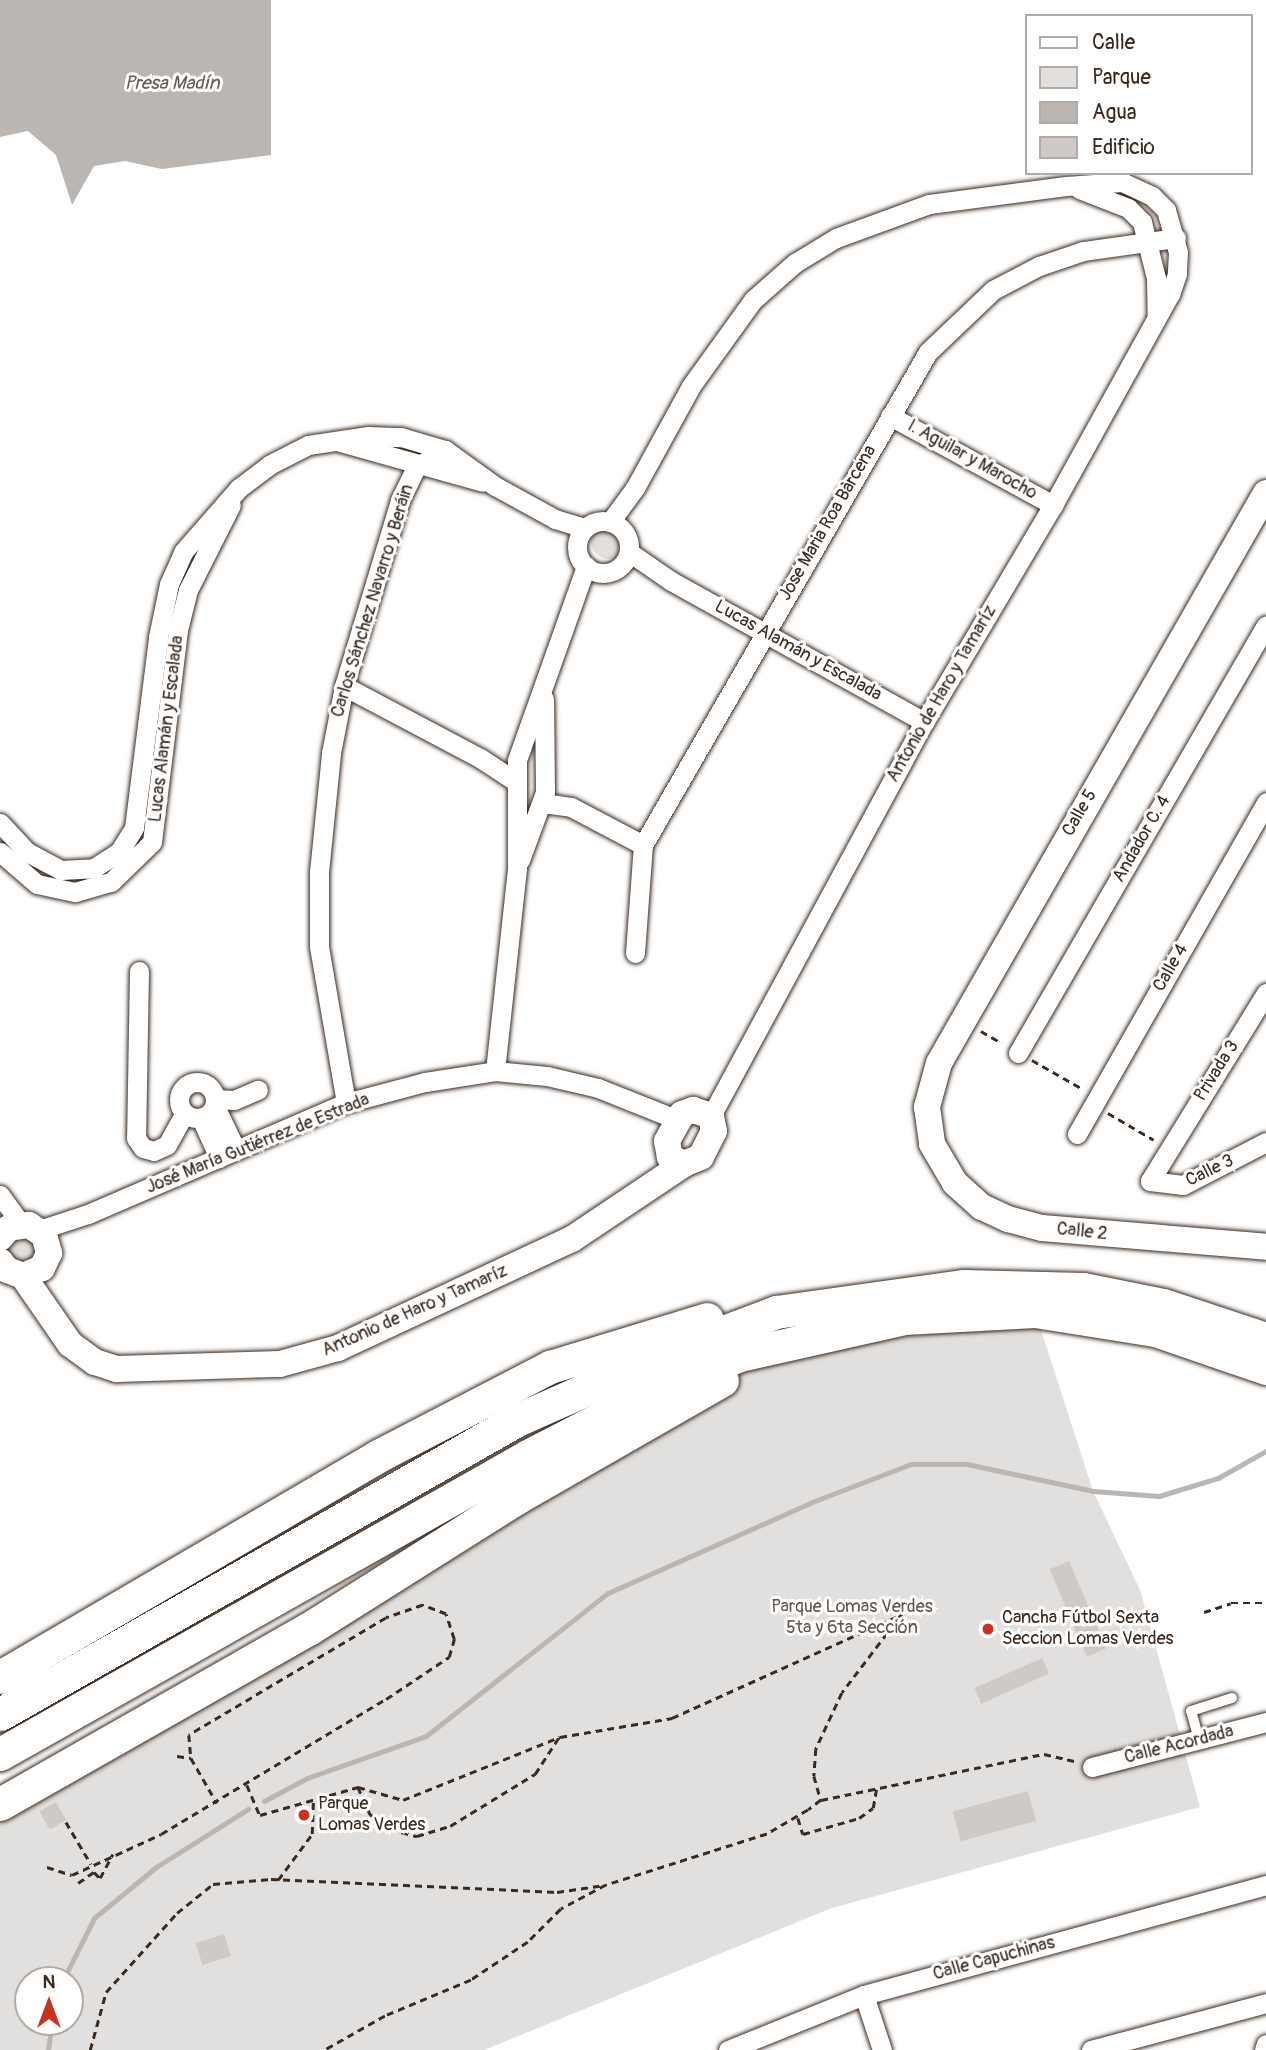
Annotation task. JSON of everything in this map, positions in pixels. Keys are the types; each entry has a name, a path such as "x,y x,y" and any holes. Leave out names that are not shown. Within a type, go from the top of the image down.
{"highway":[{"path":"0,1677 378,1456 550,1367 690,1321 964,1286 1083,1289 1163,1305 1266,1339"},
{"path":"0,1755 528,1456 701,1368 784,1344 904,1318 1035,1311 1155,1330 1266,1368"},
{"path":"0,1714 517,1420 668,1353 776,1312"},
{"path":"0,1804 310,1628 518,1497 784,1344"}],"street":[{"name":"Antonio de Haro y Tamaríz","path":"0,1195 16,1250 70,1344 95,1362 117,1370 280,1364 309,1359 572,1239 657,1184 686,1134 732,1073 924,722 1053,505 1158,318 1177,274 1176,239 1166,210 1139,188 1122,182 1066,186 929,204 836,238 795,264 753,300 718,344 635,488 622,543"},
{"name":"Antonio de Haro y Tamaríz","path":"1066,186 1128,208 1142,222 1149,241 1158,318"},
{"name":"Jose Maria Roa Bàrcena","path":"635,953 643,845 764,631 928,352 993,290 1039,267 1083,251 1176,239"},
{"name":"I. Aguilar y Marocho","path":"890,416 1053,505"},
{"name":"Lucas Alamán y Escalada","path":"0,823 27,852 61,870 94,868 119,852 134,828 169,584 189,544 239,488 269,466 309,445 401,437 446,450 495,486 581,536"},
{"name":"Lucas Alamán y Escalada","path":"336,441 415,467 495,486"},
{"name":"Carlos Sánchez Navarro y Beráin","path":"346,1103 319,946 319,872 331,753 344,686 400,499 415,467 446,450"},
{"name":"Lucas Alamán y Escalada","path":"0,852 37,884 75,892 111,882 152,842 178,630 188,590 239,488"},
{"name":"Calle 5","path":"932,1144 927,1107 939,1063 1266,493"},
{"path":"592,569 581,536 622,543"},
{"name":"Lucas Alamán y Escalada","path":"622,543 671,581 924,722"},
{"path":"495,1071 517,868 515,781 519,756 544,680 575,601 592,569 622,543"},
{"name":"Andador C. 4","path":"1018,1053 1266,626"},
{"path":"517,868 542,807 545,779 544,680"},
{"path":"344,686 480,758 515,781"},
{"path":"480,758 519,756 533,748 544,754"},
{"path":"545,779 571,807 643,845"},
{"name":"Calle 4","path":"1077,1134 1266,802"},
{"path":"516,804 527,814 542,807 571,807"},
{"path":"139,971 136,1138 143,1148 154,1151 167,1145 204,1109 258,1090"},
{"name":"Privada 3","path":"1168,1149 1266,993"},
{"name":"José María Gutiérrez de Estrada","path":"16,1250 88,1214 346,1103 425,1082 495,1071 547,1076 635,1102 686,1134"},
{"path":"204,1109 228,1154"},
{"name":"Calle 3","path":"1168,1149 1150,1181 1167,1187 1183,1185 1266,1142"},
{"name":"Calle 2","path":"932,1144 955,1183 982,1206 1008,1219 1042,1228 1266,1247"},
{"name":"Calle Acordada","path":"1092,1767 1266,1723"},
{"name":"Calle Capuchinas","path":"728,2050 864,1995 1266,1885"},
{"path":"864,1995 882,2050"},
{"path":"1091,2050 1266,2003"},
{"path":"1264,2050 1266,2044"}],"lane":[{"path":"1199,1740 1191,1711 1231,1698"}],"path":[{"path":"1093,1104 1168,1149"},
{"path":"1204,1612 1231,1603 1266,1603"},
{"path":"47,1867 72,1875 217,1803 444,1662 454,1639 446,1614 423,1605 386,1618 189,1735 191,1758 217,1803"},
{"path":"247,1785 260,1815 358,1787 402,1800 560,1737 672,1718 902,1614 842,1693 816,1749 814,1776 821,1800"},
{"path":"358,1787 370,1814 390,1829 417,1836 450,1826 535,1774 560,1737"},
{"path":"325,2050 385,2016 471,1979 528,1942 561,1909 606,1885 767,1834 821,1800 842,1798 877,1786 1044,1754 1092,1767"},
{"path":"177,1756 191,1758"},
{"path":"797,1817 803,1834 859,1818 873,1808 877,1786"},
{"path":"278,1880 312,1834 313,1800"},
{"path":"66,1822 91,1864"},
{"path":"78,1883 94,1872 100,1878 113,1854"},
{"path":"90,2050 106,1992 177,1913 213,1884 278,1880 544,1891 606,1885"}],"green space":[{"path":"609,523 622,528 627,541 622,554 609,559 596,554 591,541 596,528"},
{"path":"11,1228 48,1244 14,1274 0,1238"},
{"name":"Parque Lomas Verdes 5ta y 6ta Sección","path":"1035,1311 1093,1491 1140,1590 1200,1807 832,1908 484,2050 0,2050 0,1805 784,1344"}],"water":[{"name":"Presa Madín","path":"0,0 271,0 271,155 162,169 125,161 94,166 72,205 56,155 28,131 0,137"}],"building":[{"path":"1069,1561 1106,1648 1087,1657 1050,1569"},
{"path":"1042,1658 1049,1674 981,1704 974,1688"},
{"path":"1028,1791 1036,1821 961,1841 953,1811"},
{"path":"56,1802 66,1820 50,1830 39,1811"},
{"path":"224,1934 231,1956 203,1965 195,1943"}],"waterway":[{"path":"264,1801 307,1778 426,1736 608,1593 812,1502 911,1464 967,1464 1093,1491 1159,1496 1218,1478 1266,1451"},
{"path":"70,1966 94,1918 156,1867 248,1809"},
{"path":"48,2050 50,2036"}],"place":[{"name":"Cancha Fútbol Sexta Seccion Lomas Verdes","path":"988,1629"},
{"name":"Parque Lomas Verdes","path":"304,1815"}]}
